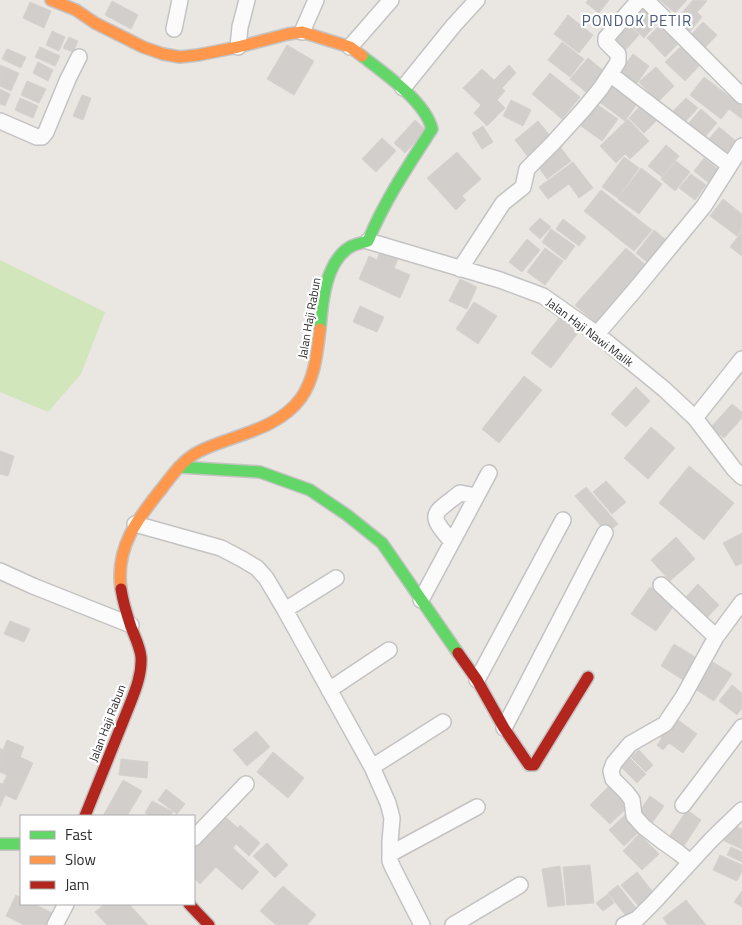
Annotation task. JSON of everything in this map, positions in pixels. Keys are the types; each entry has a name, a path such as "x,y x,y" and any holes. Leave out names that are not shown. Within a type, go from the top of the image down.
{"street":[{"path":"51,0 79,5 95,23 143,47 163,54 180,57 238,47 302,32 350,47 403,88 427,116 432,130 394,188 378,217 368,241"},
{"path":"174,29 180,0"},
{"path":"238,47 240,27 247,0"},
{"path":"302,32 316,0"},
{"path":"350,47 391,0"},
{"path":"403,88 454,25 477,0"},
{"path":"460,269 503,203 523,187 527,169 553,143 601,88 618,62 618,54 606,42 606,38 639,0"},
{"path":"646,0 742,96"},
{"path":"0,121 37,138 42,137 46,132 79,58"},
{"path":"610,74 729,165"},
{"path":"597,334 704,206 742,146"},
{"name":"Jalan Haji Nawi Malik","path":"368,241 500,280 542,296 597,334 664,389 695,418 742,478"},
{"name":"Jalan Haji Rabun","path":"85,815 136,688 141,660 138,642 122,596 120,584 120,568 125,545 135,524 179,466 196,453 274,420 294,407 308,386 314,368 326,288 336,263 346,249 354,244 368,241"},
{"path":"695,418 742,359"},
{"path":"179,466 260,472 310,490 347,515 382,544 476,680 504,728 529,765 534,765 588,677"},
{"path":"421,600 489,473"},
{"path":"452,542 435,521 436,514 439,509 460,493 476,496"},
{"path":"476,680 564,520"},
{"path":"135,524 221,548 257,568 266,578 372,767 388,803 392,818 390,861 422,925"},
{"path":"504,728 605,533"},
{"path":"0,571 131,625"},
{"path":"285,610 336,578"},
{"path":"661,585 716,637"},
{"path":"688,865 679,853 662,841 634,816 632,800 613,779 611,771 614,762 630,744 665,724 683,697 716,637 742,602"},
{"path":"329,690 389,650"},
{"path":"372,767 443,722"},
{"path":"683,805 742,727"},
{"path":"195,837 246,784"},
{"path":"390,854 477,807"},
{"path":"624,925 636,919 671,885 711,840 742,810"},
{"path":"0,844 20,844"},
{"path":"453,925 520,885"},
{"path":"55,925 65,905"},
{"path":"190,905 209,925"}],"green space":[{"path":"0,260 105,312 81,374 48,412 0,392"}],"building":[{"path":"588,0 609,0 599,13 586,3"},
{"path":"660,0 687,0 675,13"},
{"path":"693,0 707,1 697,12 702,17 687,35 673,23"},
{"path":"112,1 138,15 131,29 105,15"},
{"path":"30,2 51,11 44,28 23,18"},
{"path":"646,6 660,19 644,38 630,25"},
{"path":"568,15 593,35 579,53 554,34"},
{"path":"624,21 639,35 622,54 607,40"},
{"path":"703,22 717,35 701,52 687,39"},
{"path":"661,24 679,43 665,57 647,38"},
{"path":"52,31 65,37 59,51 46,45"},
{"path":"69,37 78,41 73,52 63,48"},
{"path":"562,42 584,59 570,77 548,60"},
{"path":"287,45 314,61 294,95 267,79"},
{"path":"682,45 701,64 685,81 665,62"},
{"path":"40,47 60,56 55,66 35,57"},
{"path":"7,49 26,57 21,68 2,59"},
{"path":"633,54 649,66 633,89 616,77"},
{"path":"588,58 605,72 587,93 570,79"},
{"path":"38,62 53,70 48,81 33,73"},
{"path":"0,65 19,73 11,91 0,86"},
{"path":"509,65 516,73 502,88 505,91 497,100 505,108 487,126 474,113 481,105 463,88 482,69 494,80"},
{"path":"656,67 674,86 658,102 639,82"},
{"path":"550,73 580,97 562,119 532,94"},
{"path":"704,77 742,106 742,119 729,109 721,119 690,95"},
{"path":"609,79 639,101 625,121 594,98"},
{"path":"27,81 46,89 39,103 21,95"},
{"path":"0,89 10,94 5,106 0,104"},
{"path":"82,95 91,98 83,120 73,116"},
{"path":"20,98 38,106 33,118 15,110"},
{"path":"686,98 698,108 685,122 673,111"},
{"path":"511,100 531,110 523,126 503,116"},
{"path":"592,101 618,119 602,141 577,123"},
{"path":"645,101 661,116 644,133 629,118"},
{"path":"701,109 717,123 704,138 688,124"},
{"path":"628,119 649,141 630,159 625,154 616,163 600,146"},
{"path":"415,120 426,130 405,153 394,143"},
{"path":"538,121 552,138 528,157 515,140"},
{"path":"483,126 493,142 482,149 472,133"},
{"path":"719,127 736,141 726,153 709,139"},
{"path":"382,138 396,151 376,172 362,159"},
{"path":"558,144 571,161 547,179 535,162"},
{"path":"666,145 679,156 662,177 648,166"},
{"path":"457,152 481,179 462,196 466,200 456,210 427,178"},
{"path":"624,157 639,168 618,198 602,187"},
{"path":"704,158 719,170 709,183 694,171"},
{"path":"676,161 690,172 675,191 661,179"},
{"path":"573,162 593,188 579,198 569,184 548,199 539,187"},
{"path":"641,168 662,184 639,214 618,199"},
{"path":"691,174 706,185 695,200 679,188"},
{"path":"601,190 652,230 634,251 584,211"},
{"path":"723,199 742,214 742,229 737,236 710,216"},
{"path":"540,218 551,227 540,239 529,229"},
{"path":"563,219 586,237 579,246 556,229"},
{"path":"551,229 575,246 565,260 542,242"},
{"path":"654,230 666,240 648,263 636,253"},
{"path":"742,231 742,256 730,247"},
{"path":"527,239 540,250 522,272 509,262"},
{"path":"545,248 563,261 545,285 527,272"},
{"path":"626,248 648,267 597,324 575,305"},
{"path":"380,251 398,259 394,268 410,275 400,298 359,279 369,256 377,260"},
{"path":"460,279 477,287 467,309 449,301"},
{"path":"474,302 497,316 478,344 456,329"},
{"path":"360,306 384,317 377,332 353,322"},
{"path":"559,318 578,333 551,368 531,353"},
{"path":"524,376 542,390 499,443 482,429"},
{"path":"636,387 650,401 626,427 611,414"},
{"path":"732,404 742,412 742,418 724,438 711,427"},
{"path":"651,427 675,448 648,479 624,458"},
{"path":"0,451 14,456 8,476 0,474"},
{"path":"689,466 734,503 704,540 659,503"},
{"path":"606,481 626,502 612,514 593,492"},
{"path":"586,487 618,524 607,533 575,496"},
{"path":"742,533 742,563 736,566 723,543"},
{"path":"676,537 695,559 670,581 651,560"},
{"path":"698,584 719,605 703,622 682,601"},
{"path":"650,587 675,604 656,631 631,614"},
{"path":"10,621 30,629 24,642 4,634"},
{"path":"674,644 697,658 688,683 661,666"},
{"path":"708,659 732,674 714,701 690,686"},
{"path":"732,685 742,693 742,708 737,715 719,701"},
{"path":"674,717 697,734 683,753 669,743 663,750 657,745 662,738 659,736"},
{"path":"256,731 270,747 247,766 233,750"},
{"path":"7,740 24,747 20,757 33,763 16,800 5,795 0,807 0,783 3,784 7,775 0,772 0,748 3,750"},
{"path":"639,750 653,765 646,772 631,757"},
{"path":"273,752 304,778 288,798 257,772"},
{"path":"629,757 646,774 637,783 620,766"},
{"path":"121,759 148,762 147,778 119,775"},
{"path":"123,780 142,791 128,815 104,815"},
{"path":"611,784 631,804 610,824 590,805"},
{"path":"166,789 185,804 177,814 158,800"},
{"path":"650,796 664,806 650,826 636,816"},
{"path":"152,801 173,812 171,815 149,815 145,813"},
{"path":"687,810 701,820 682,849 667,840"},
{"path":"627,813 642,829 624,846 609,830"},
{"path":"222,814 238,828 240,825 260,843 249,856 236,844 233,848 259,872 242,890 216,867 200,884 195,879 195,844"},
{"path":"729,823 742,829 742,849 722,840"},
{"path":"639,834 659,854 642,870 623,851"},
{"path":"267,843 288,865 275,878 253,856"},
{"path":"731,847 742,852 742,862 727,855"},
{"path":"720,855 742,865 742,871 737,881 713,870"},
{"path":"590,865 594,903 567,905 563,867"},
{"path":"560,866 565,905 548,907 542,869"},
{"path":"637,872 656,896 641,909 621,885"},
{"path":"618,885 640,913 630,921 608,893"},
{"path":"283,886 316,915 307,925 276,925 260,911"},
{"path":"742,891 742,907 734,902"},
{"path":"608,894 614,903 603,911 596,903"},
{"path":"16,895 20,897 20,905 36,905 57,915 52,925 24,925 6,916"},
{"path":"686,900 706,925 668,925 663,918"},
{"path":"104,905 130,905 148,925 107,925 95,912"}],"traffic: fast":[{"path":"320,329 326,284 335,263 350,247 368,241 389,197 432,129 428,119 413,98 362,56"},
{"path":"179,467 260,472 310,490 347,515 382,543 458,653"},
{"path":"0,844 20,844"}],"traffic: slow":[{"path":"51,0 76,10 95,23 143,47 163,54 180,57 198,55 302,32 350,47 362,56"},
{"path":"121,589 120,574 125,546 145,510 179,468 193,455 211,446 267,425 291,409 301,398 309,382 315,365 320,329"}],"traffic: jam":[{"path":"85,815 132,698 141,669 140,650 128,618 121,589"},
{"path":"458,653 477,680 504,728 529,765 534,765 588,677"},
{"path":"190,905 209,925"}],"district":[{"name":"PONDOK PETIR","path":"637,20"}]}
